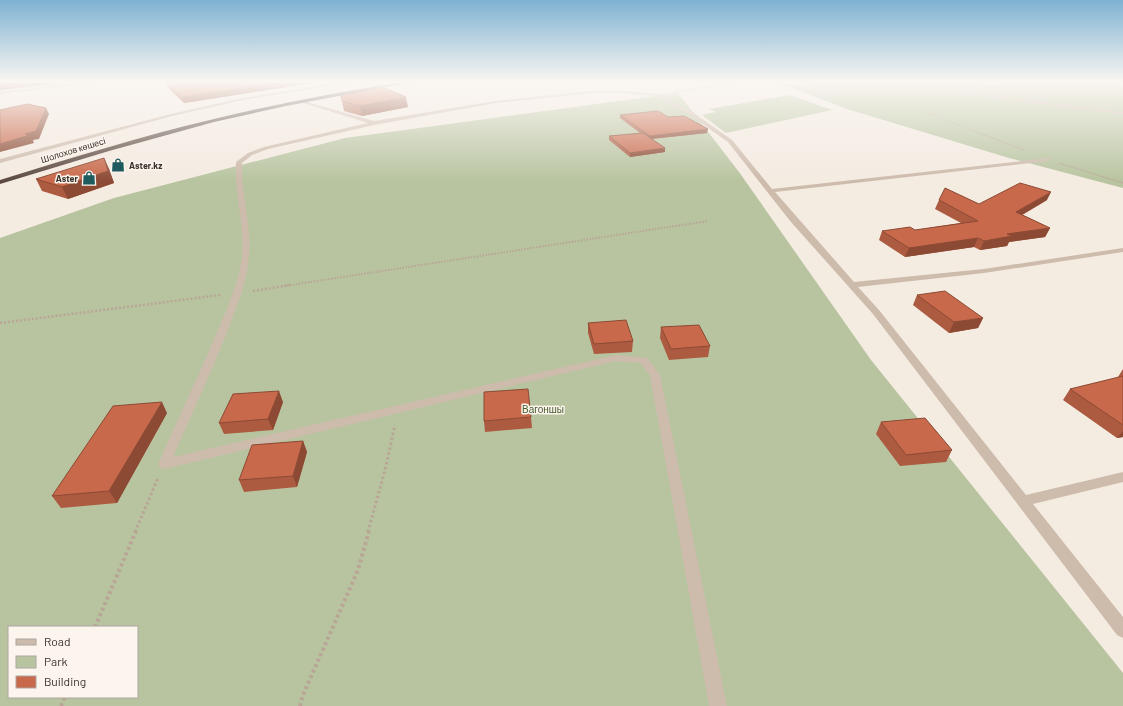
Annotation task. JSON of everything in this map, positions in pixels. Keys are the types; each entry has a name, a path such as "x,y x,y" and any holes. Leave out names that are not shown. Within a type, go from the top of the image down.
{"highway":[{"name":"Шолохов көшесі","path":"0,175 101,146 221,115"},
{"name":"Шолохов көшесі","path":"0,182 172,131 242,115"}],"street":[{"path":"0,161 170,115"},
{"path":"348,115 374,123"},
{"path":"164,464 210,363 237,293 244,267 246,242 238,175 239,162 250,154 266,148 374,123 421,115"},
{"path":"693,115 730,141 771,191 876,312 1123,630"},
{"path":"771,191 1048,159"},
{"path":"852,285 984,271 1123,250"},
{"path":"164,464 616,358 643,360 656,375 718,706"},
{"path":"1023,501 1123,477"}],"path":[{"path":"934,115 1048,159 1123,183"},
{"path":"0,323 237,293 708,221"},
{"path":"300,706 303,695 358,570 385,470 398,409"},
{"path":"95,626 164,464"}],"green space":[{"name":"Вагоншы","path":"516,115 695,115 739,172 871,360 1123,673 1123,706 0,706 0,238 114,198 345,138"},
{"path":"702,115 809,115 726,133"},
{"path":"867,115 1123,115 1123,188 1009,158"}],"building":[{"path":"0,115 43,115 36,131 25,134 30,135 0,144"},
{"path":"620,115 665,115 668,117 684,116 708,129 650,136"},
{"path":"643,133 665,148 630,153 609,136"},
{"path":"104,158 108,171 62,187 36,179"},
{"path":"1020,183 1051,192 1016,212 1050,228 1007,234 1012,236 984,241 978,238 909,248 882,231 910,227 915,230 978,221 939,200 945,188 979,204"},
{"path":"945,291 983,318 954,322 917,295"},
{"path":"626,320 633,341 594,344 588,323"},
{"path":"699,325 710,346 671,349 661,327"},
{"path":"1123,376 1123,425 1070,389"},
{"path":"528,389 531,417 484,421 484,392"},
{"path":"279,391 268,419 219,423 233,394"},
{"path":"162,402 109,491 52,496 113,406"},
{"path":"925,418 952,450 906,455 881,422"},
{"path":"303,441 293,476 239,480 252,445"}],"place":[{"name":"Aster.kz","path":"118,165"},
{"name":"Aster","path":"89,178"}]}
